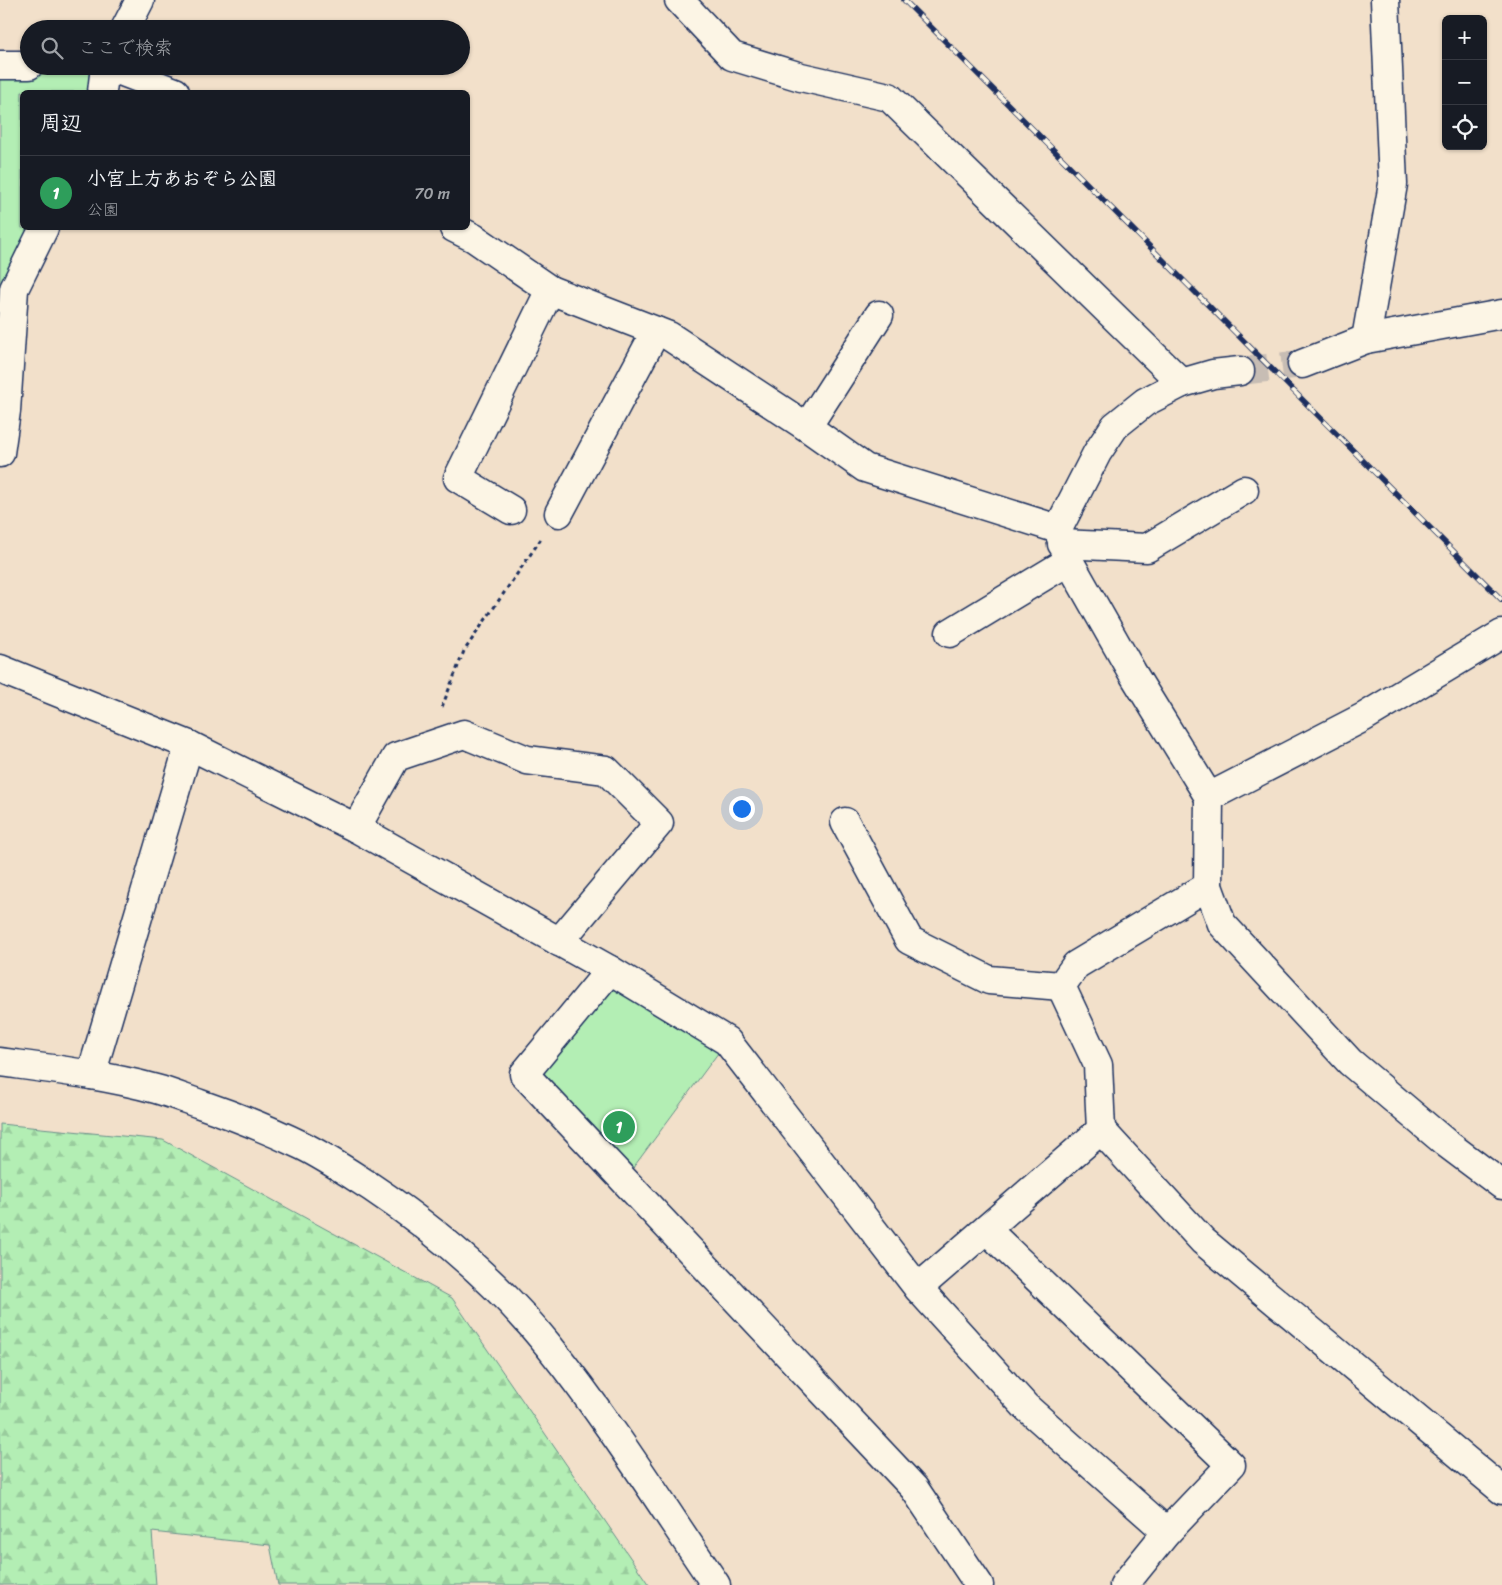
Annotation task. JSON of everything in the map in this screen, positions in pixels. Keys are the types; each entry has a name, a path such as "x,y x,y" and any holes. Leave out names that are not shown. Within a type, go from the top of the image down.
{"street":[{"path":"130,20 140,0"},
{"path":"678,0 732,56 801,76 889,97 1182,383"},
{"path":"1366,338 1393,184 1385,0"},
{"path":"0,65 20,65"},
{"path":"102,90 105,75"},
{"path":"130,75 170,90"},
{"path":"0,453 6,411 14,289 43,230"},
{"path":"458,230 474,238 550,290 668,336 807,427 865,468 1063,545 1146,548 1244,490"},
{"path":"511,510 458,478 550,290"},
{"path":"1302,364 1366,338 1502,314"},
{"path":"807,427 879,315"},
{"path":"559,513 656,331"},
{"path":"950,633 1063,545 1097,453 1115,426 1145,402 1182,383 1213,374 1240,372"},
{"path":"1063,545 1132,672 1209,797 1208,886 1222,924 1350,1062 1446,1143 1502,1185"},
{"path":"1209,797 1364,717 1502,634"},
{"path":"0,669 189,745 356,828 610,970 727,1041 918,1288 1025,1406 1167,1532"},
{"path":"356,828 396,757 464,734 528,760 606,770 659,823 559,942"},
{"path":"91,1075 189,745"},
{"path":"846,822 909,940 989,980 1061,986"},
{"path":"1061,986 1076,965 1208,886"},
{"path":"610,970 524,1074 914,1488 979,1585"},
{"path":"1061,986 1098,1065 1101,1130 1203,1241 1502,1490"},
{"path":"0,1062 91,1075 156,1089 259,1126 305,1147 352,1174 394,1203 443,1239 512,1304 547,1344 608,1426 716,1585"},
{"path":"918,1288 1101,1130"},
{"path":"987,1230 1230,1465 1167,1532 1124,1585"}],"path":[{"path":"423,748 464,651 559,513"}],"green space":[{"path":"0,68 20,68 20,75 101,75 95,90 20,90 20,230 38,230 14,289 0,289"},
{"path":"610,970 727,1041 624,1180 524,1074"},
{"path":"0,1124 163,1140 452,1298 649,1585 278,1585 270,1545 152,1532 156,1585 0,1585"}],"tunnel":[{"path":"1240,371 1302,364"}],"railway":[{"path":"904,0 1502,600"}],"place":[{"name":"小宮上方あおぞら公園","path":"619,1127"}]}
